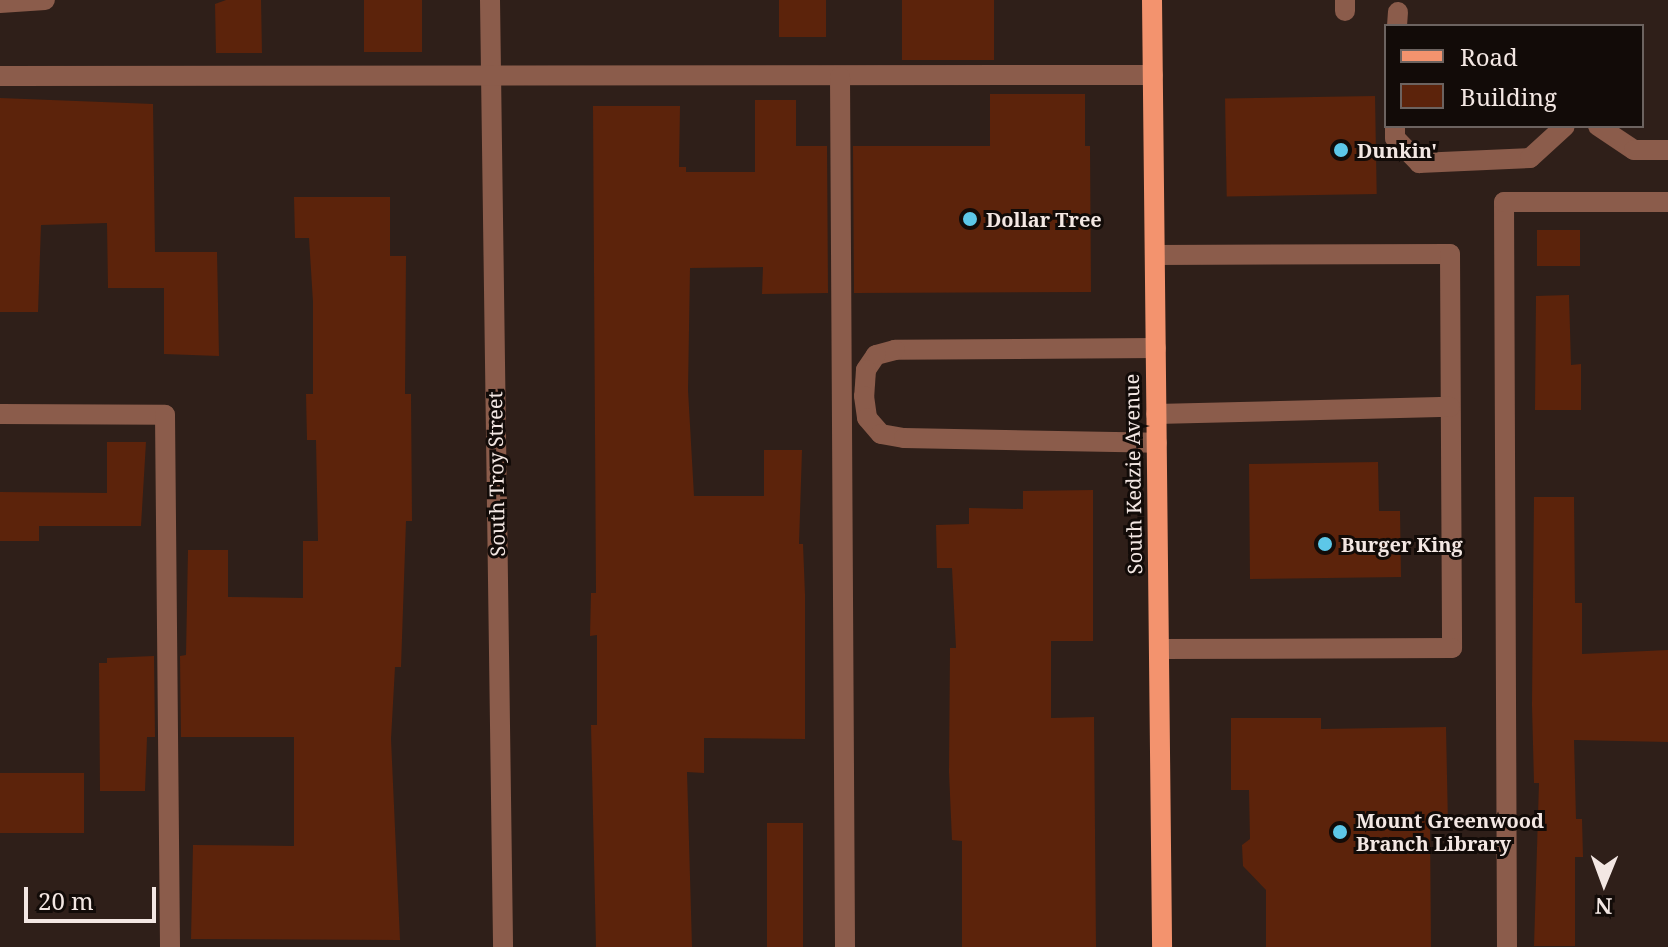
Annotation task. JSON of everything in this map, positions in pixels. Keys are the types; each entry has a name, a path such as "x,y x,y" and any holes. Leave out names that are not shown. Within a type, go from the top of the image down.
{"main road":[{"name":"South Kedzie Avenue","path":"1152,0 1162,947"}],"street":[{"path":"0,3 45,0"},
{"name":"South Troy Street","path":"490,0 503,947"},
{"path":"0,76 1153,75"},
{"path":"840,77 845,947"},
{"path":"1395,128 1395,138 1419,163 1530,158 1563,128"},
{"path":"1601,128 1634,150 1668,150"},
{"path":"1507,947 1504,202 1668,202"},
{"path":"1155,255 1450,254 1452,648 1159,649"},
{"path":"1156,348 895,350 876,355 866,370 864,396 867,418 881,434 904,438 1157,443"},
{"path":"1156,414 1450,407"},
{"path":"0,414 165,415 170,947"}],"building":[{"path":"226,0 261,0 262,53 216,53 215,4"},
{"path":"364,0 422,0 422,52 364,52"},
{"path":"779,0 826,0 826,37 779,37"},
{"path":"902,0 994,0 994,60 902,60"},
{"name":"Dollar Tree","path":"990,94 1085,94 1085,146 1090,146 1091,292 854,293 853,146 990,146"},
{"path":"1375,96 1377,194 1227,197 1225,99"},
{"path":"0,98 153,104 155,252 217,252 219,356 164,354 164,288 108,288 107,223 41,225 38,312 0,312"},
{"path":"755,100 796,100 796,146 827,146 828,293 762,294 763,267 690,268 688,390 694,496 764,496 764,450 802,450 799,544 803,544 805,595 805,739 704,738 704,773 687,772 692,947 596,947 591,725 597,725 597,635 590,636 591,593 596,593 593,106 680,106 679,167 686,167 686,172 755,172"},
{"path":"294,197 390,197 390,256 406,256 405,394 411,394 412,521 406,521 401,667 395,667 391,739 400,940 191,939 193,845 294,846 294,737 181,737 180,656 186,655 188,550 228,550 228,597 303,598 303,541 318,541 316,440 307,440 306,394 313,394 309,238 295,238"},
{"path":"1537,230 1580,230 1580,266 1537,266"},
{"path":"1569,295 1571,365 1581,364 1581,410 1535,410 1536,296"},
{"path":"107,442 146,442 141,526 39,526 39,541 0,541 0,492 107,493"},
{"name":"Burger King","path":"1378,462 1379,511 1400,511 1401,577 1250,579 1249,464"},
{"path":"1093,490 1093,641 1051,641 1051,718 1094,717 1096,947 962,947 962,841 952,840 949,772 950,648 956,648 952,568 937,568 936,525 969,524 969,508 1023,509 1023,491"},
{"path":"1534,497 1574,497 1575,603 1582,603 1582,654 1668,650 1668,742 1574,740 1576,819 1582,819 1583,857 1575,857 1575,946 1534,946 1539,783 1534,783 1532,705"},
{"path":"154,656 155,737 147,737 145,791 100,791 99,663 107,663 107,658"},
{"name":"Mount Greenwood Branch Library","path":"1231,718 1321,718 1321,729 1446,727 1448,825 1430,825 1431,947 1266,947 1266,890 1243,866 1242,845 1250,839 1249,790 1231,790"},
{"path":"0,773 84,773 84,833 0,833"},
{"path":"767,823 803,823 803,947 767,947"}],"place":[{"name":"Dunkin'","path":"1341,150"},
{"name":"Dollar Tree","path":"970,219"},
{"name":"Burger King","path":"1325,544"},
{"name":"Mount Greenwood Branch Library","path":"1340,832"}]}
